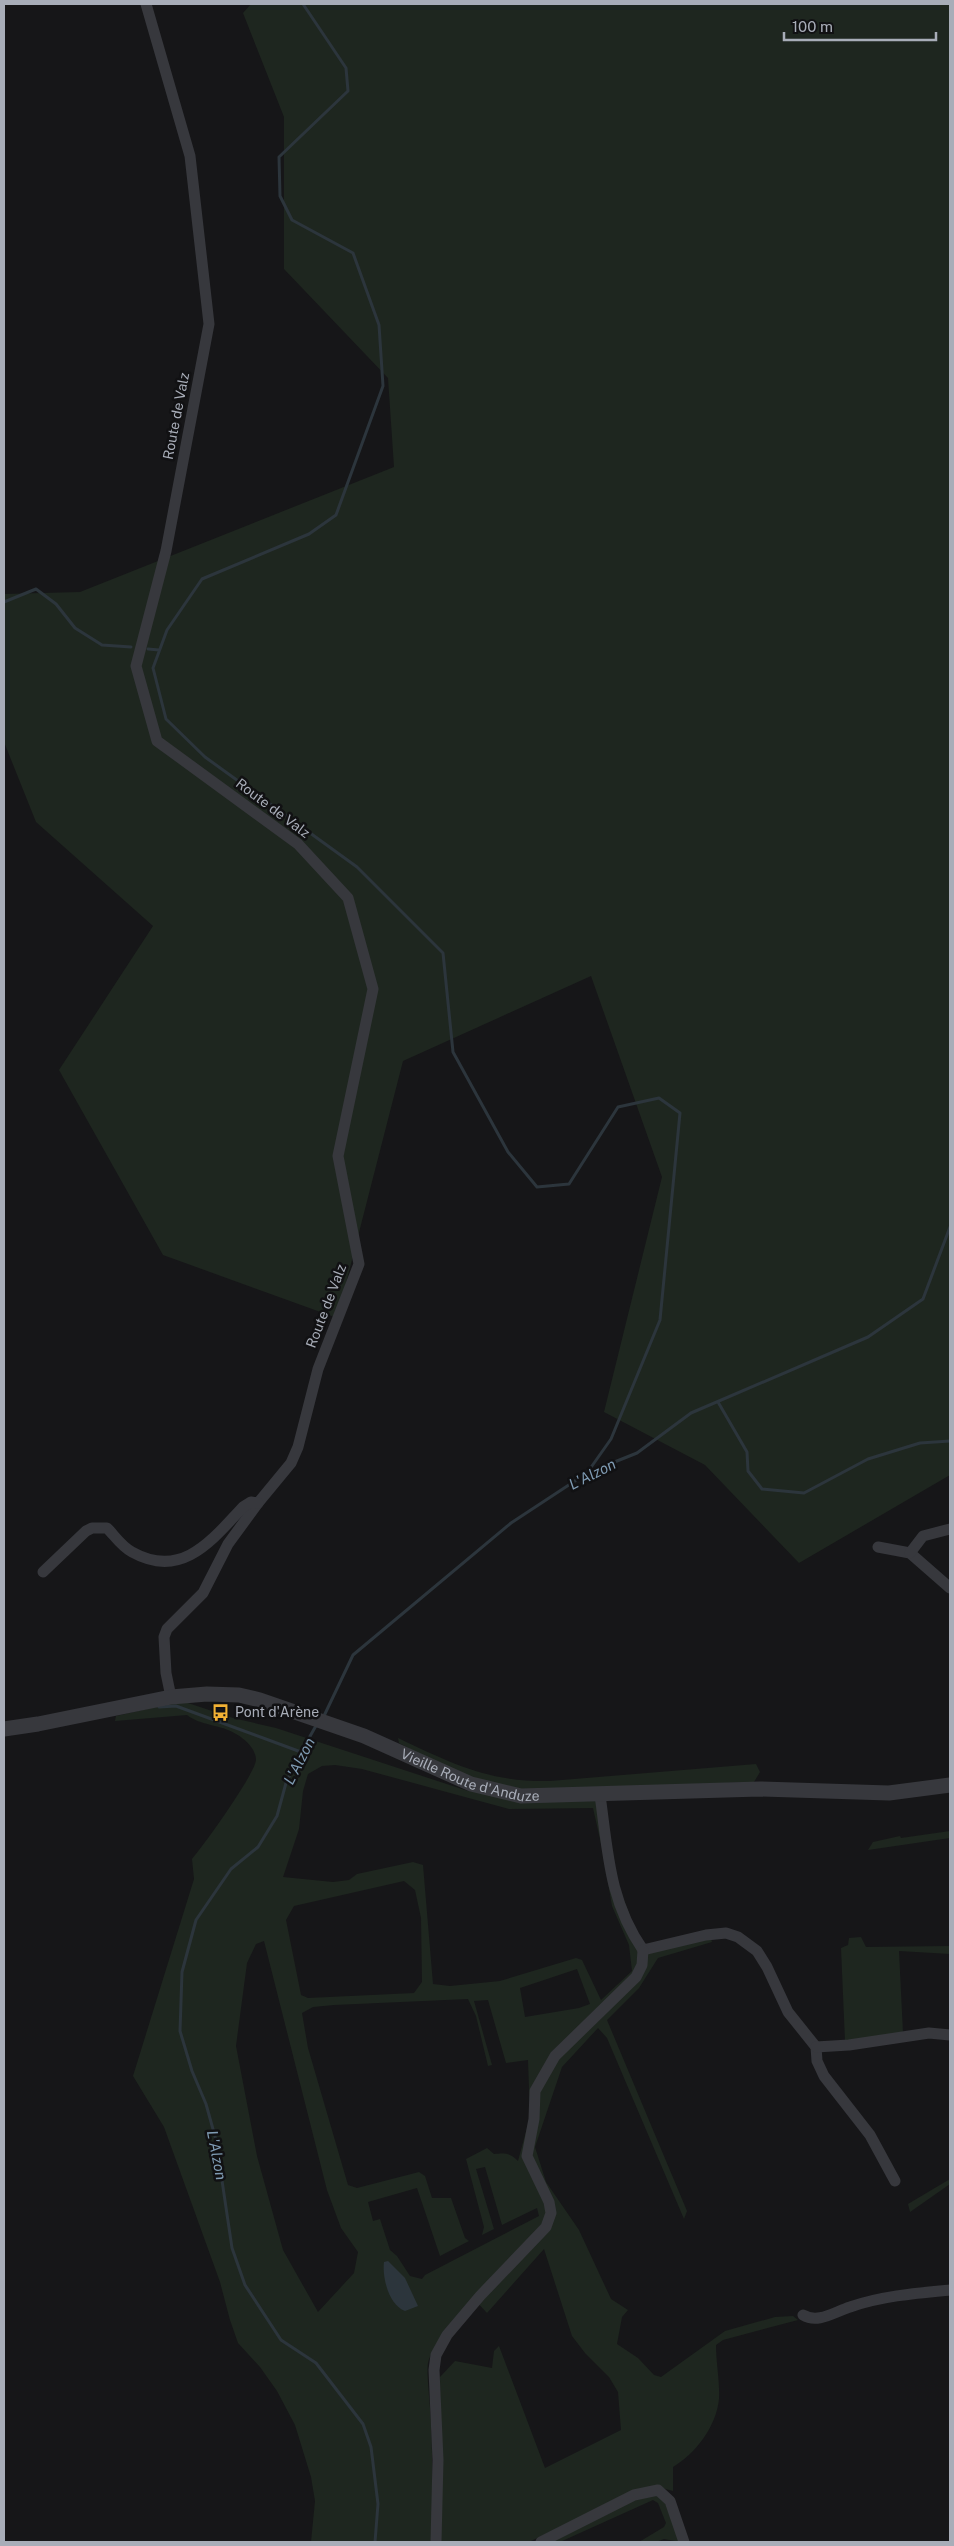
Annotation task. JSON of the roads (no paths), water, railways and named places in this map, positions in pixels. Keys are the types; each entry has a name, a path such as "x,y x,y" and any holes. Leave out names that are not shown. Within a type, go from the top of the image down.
{"street":[{"name":"Route de Valz","path":"146,4 190,156 209,324 166,552 136,666 157,741 298,844 348,898 373,988 338,1156 359,1264 318,1369 298,1448 286,1470 258,1502 228,1544 203,1593 168,1629 163,1648 171,1697"},
{"path":"44,1572 78,1538 92,1528 107,1528 122,1544 144,1557 154,1560 180,1561 204,1546 244,1506 251,1502 258,1502"},
{"path":"910,1553 923,1536 950,1529"},
{"path":"878,1547 910,1553 950,1588"},
{"name":"Vieille Route d'Anduze","path":"5,1732 171,1697 223,1694 239,1695 260,1700 364,1736 471,1784 521,1796 760,1789 889,1793 950,1785"},
{"path":"436,2542 438,2460 434,2370 436,2355 447,2335 480,2296 546,2227 551,2213 549,2202 527,2156 534,2119 535,2091 555,2056 633,1982 642,1965 643,1950 621,1910 613,1888 600,1795"},
{"path":"643,1950 716,1934 738,1937 750,1944 762,1958 788,2012 816,2047 817,2061 824,2076 870,2135 894,2181"},
{"path":"816,2047 849,2046 929,2033 950,2035"},
{"path":"802,2315 810,2320 819,2319 852,2306 912,2294 950,2290"},
{"path":"541,2542 634,2496 658,2490 670,2501 684,2542"}],"waterway":[{"path":"303,4 346,68 348,91 279,157 280,196 292,220 353,253 379,325 383,386 336,515 309,534 202,579 167,630 153,668 166,719 205,757 357,867 443,953 453,1052 508,1152 537,1187 569,1184 618,1107 659,1098 680,1113 660,1320 611,1439 587,1473"},
{"path":"4,602 36,589 56,604 75,628 102,645 131,647"},
{"path":"148,649 159,650"},
{"name":"L'Alzon","path":"323,1718 353,1655 511,1523 587,1473 637,1453 691,1413 868,1337 923,1299 950,1227"},
{"path":"718,1402 747,1452 748,1471 762,1489 804,1493 868,1459 920,1443 950,1441"},
{"path":"159,1707 176,1706 301,1752"},
{"name":"L'Alzon","path":"317,1724 286,1783 277,1816 258,1847 231,1869 196,1920 182,1972 180,2031 192,2071 206,2104 216,2140 232,2248 245,2285 281,2340 316,2363 363,2424 371,2447 378,2504 375,2542"}],"place":[{"name":"Pont d'Arène","path":"221,1712"}]}
